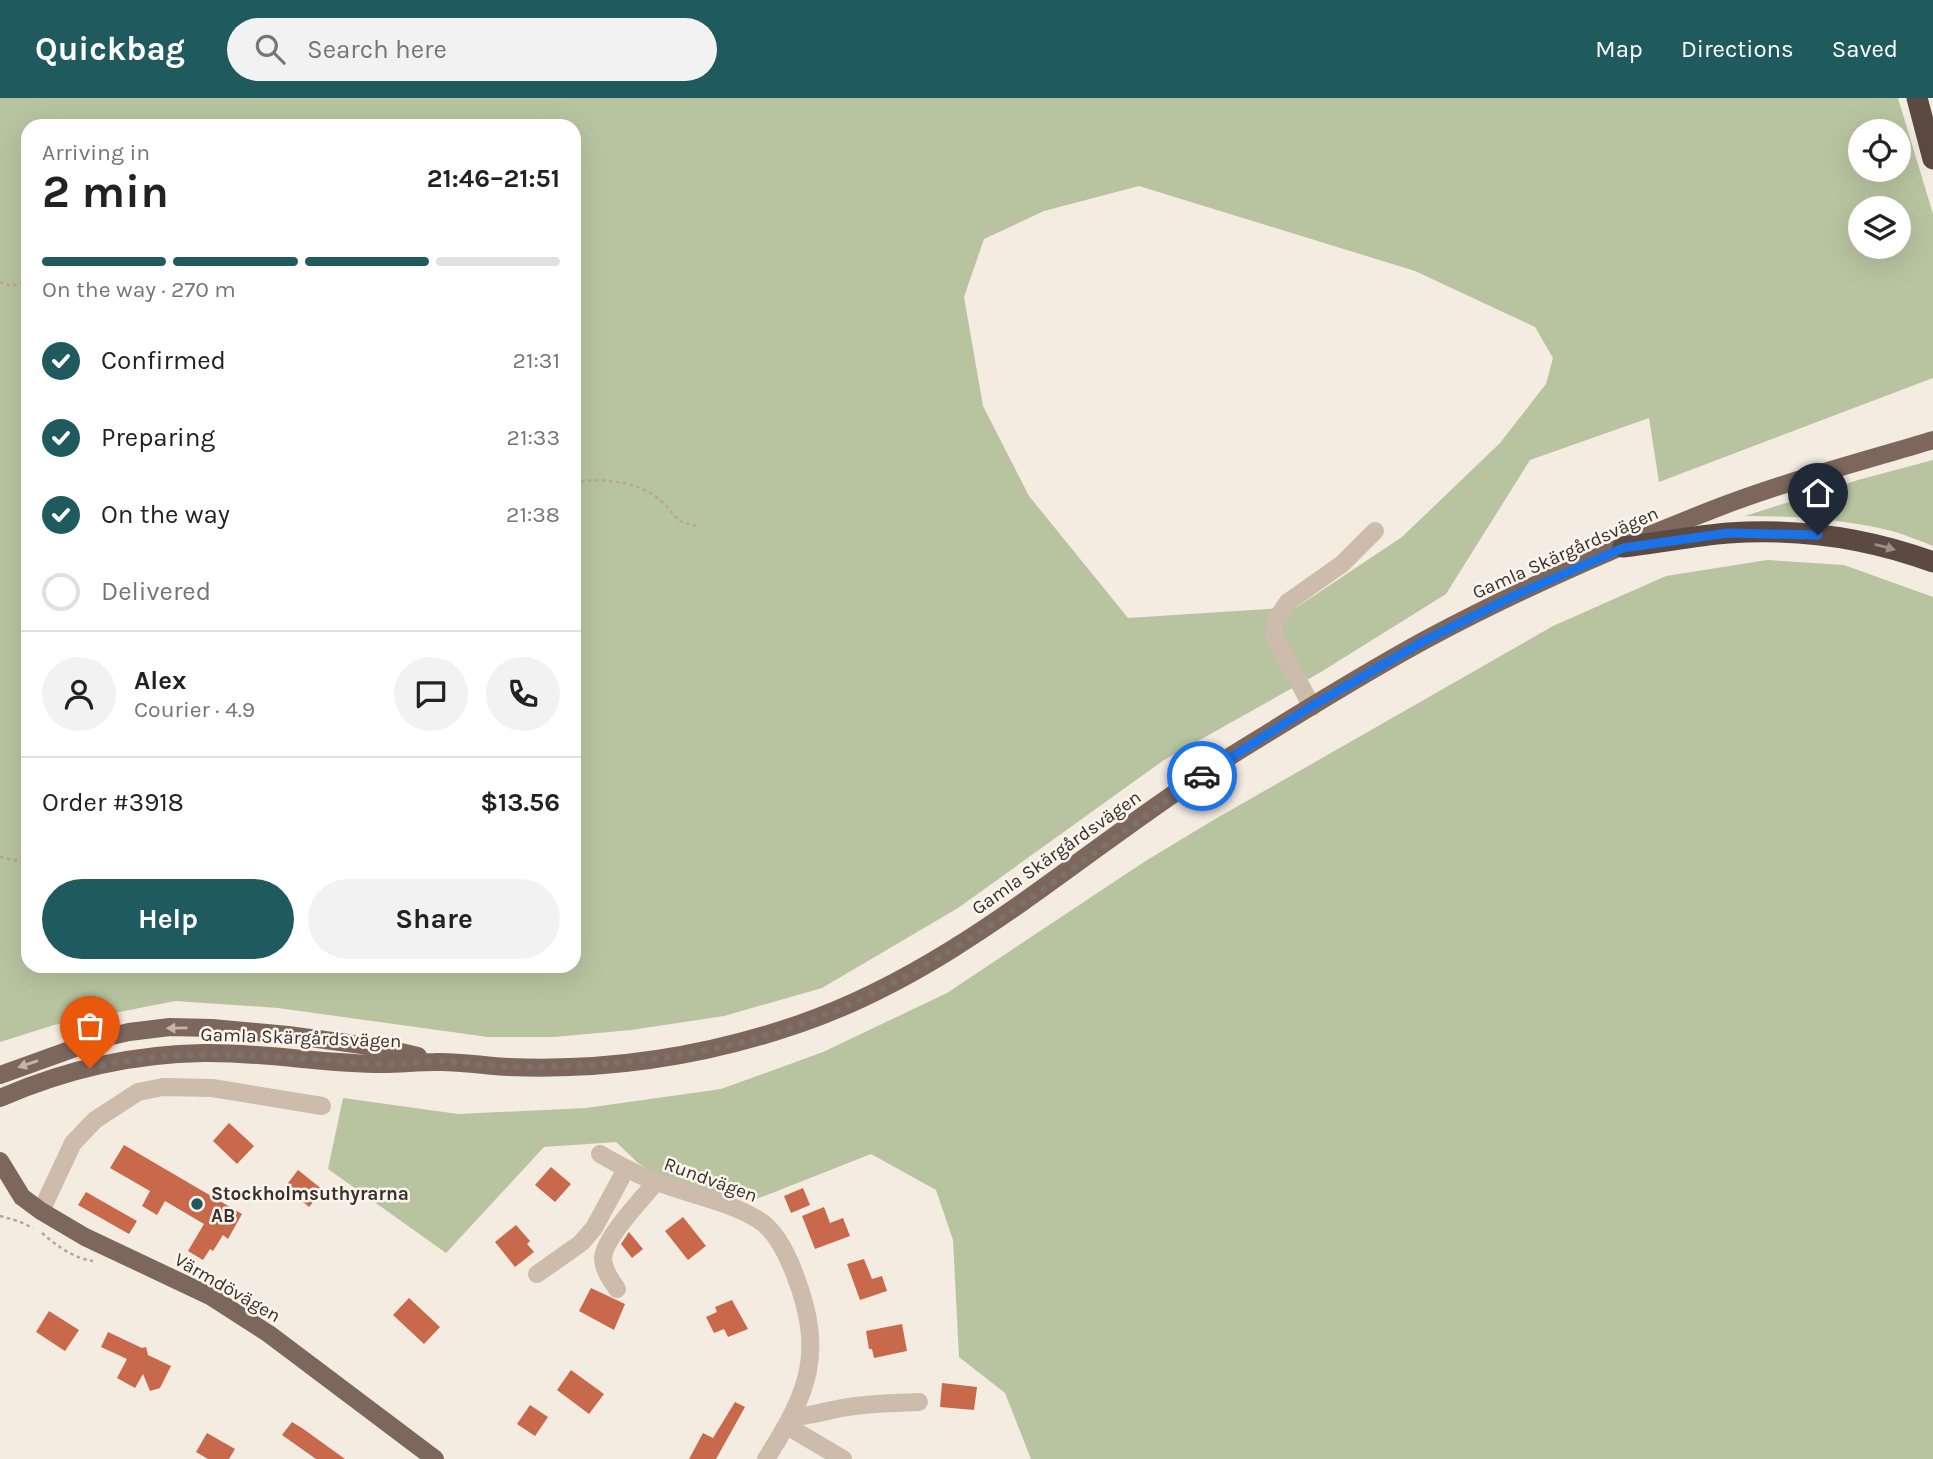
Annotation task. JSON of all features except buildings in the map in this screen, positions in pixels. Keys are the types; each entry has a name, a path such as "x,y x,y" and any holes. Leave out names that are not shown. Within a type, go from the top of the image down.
{"highway":[{"path":"1917,98 1933,159"},
{"path":"1623,548 1728,533 1783,533 1865,542 1933,562"}],"main road":[{"name":"Gamla Skärgårdsvägen","path":"0,1098 76,1072 133,1059 171,1054 259,1055 381,1064 438,1061 508,1067 564,1067 635,1062 693,1053 797,1025 845,1007 929,964 973,937 1219,763 1424,641 1518,594 1725,505 1933,440"},
{"name":"Gamla Skärgårdsvägen","path":"0,1075 103,1038 170,1027 288,1035 384,1048 438,1061"},
{"name":"Värmdövägen","path":"0,1161 6,1187 40,1211 85,1237 210,1296 239,1314 340,1385 435,1459"}],"street":[{"path":"1312,706 1274,635 1275,621 1288,601 1342,564 1375,531"},
{"path":"40,1211 73,1143 95,1119 138,1093 163,1087 212,1088 321,1106"},
{"name":"Rundvägen","path":"600,1154 656,1182 745,1212 761,1221 791,1263 807,1311 811,1346 807,1379 790,1422 766,1459"},
{"path":"537,1275 588,1236 626,1169"},
{"path":"617,1289 607,1273 603,1259 606,1245 656,1182"},
{"path":"790,1422 841,1408 919,1402"},
{"path":"790,1422 843,1459"}],"path":[{"path":"0,282 11,286 21,282"},
{"path":"581,482 631,484 658,498 680,523 698,526"},
{"path":"0,857 21,862"},
{"path":"0,1216 18,1220 39,1231 60,1248 95,1262"}],"green space":[{"path":"0,98 1898,98 1904,119 1848,119 1848,182 1911,182 1911,141 1933,214 1933,378 1659,482 1649,418 1530,460 1446,594 1321,672 1164,760 958,908 822,988 724,1016 631,1030 554,1037 488,1037 278,1008 175,1001 54,1025 0,1042","holes":["1139,186 1415,271 1535,327 1553,358 1546,384 1500,443 1402,537 1297,607 1128,618 1029,496 983,406 964,297 984,239 1044,211"]},
{"path":"1933,460 1933,546 1892,531 1856,524 1745,516 1858,480"},
{"path":"1767,560 1844,565 1933,597 1933,1459 1031,1459 1005,1393 959,1357 953,1240 936,1190 871,1154 749,1202 659,1176 638,1163 616,1142 544,1147 446,1253 328,1169 343,1098 458,1114 586,1108 721,1089 823,1052 947,993 1144,862 1210,822 1553,626 1666,576"}],"way so far":[{"path":"90,1068 171,1054 208,1053 381,1064 438,1061 508,1067 578,1067 635,1062 738,1043 845,1007 929,964 1024,902 1202,776"}],"place":[{"name":"Stockholmsuthyrarna AB","path":"197,1204"}],"route":[{"path":"1202,776 1312,706 1424,641 1518,594 1623,548 1728,533 1818,535"}]}
